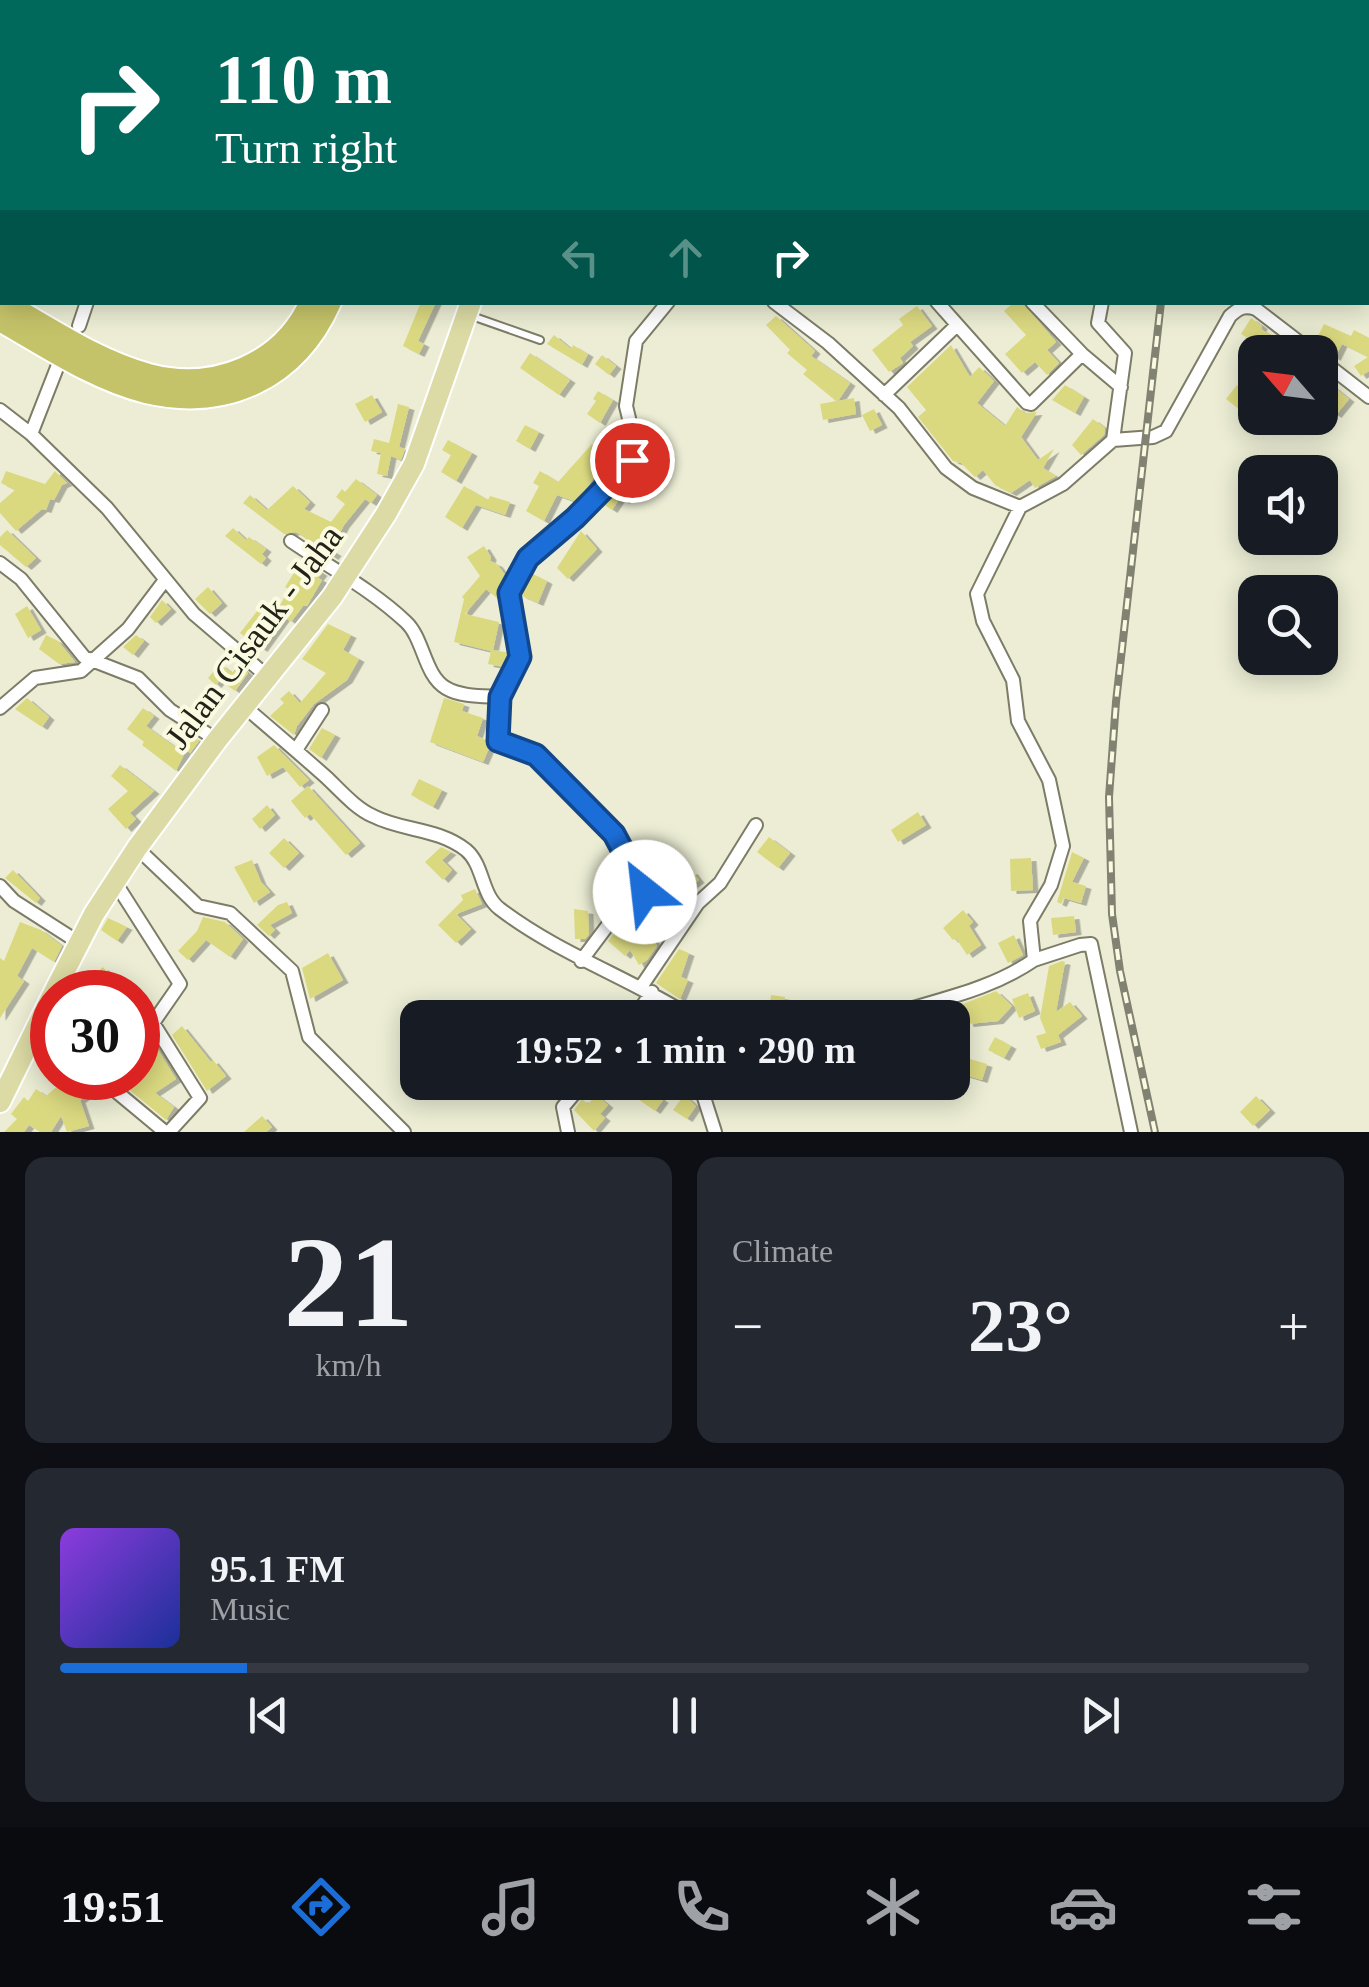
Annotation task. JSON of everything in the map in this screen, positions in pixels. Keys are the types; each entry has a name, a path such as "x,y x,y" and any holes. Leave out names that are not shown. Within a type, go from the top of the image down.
{"highway":[{"path":"7,305 100,356 149,375 188,380 222,377 256,366 284,343 309,305"},
{"path":"0,320 92,371 145,392 187,397 225,394 264,380 296,355 320,324 329,305"}],"main road":[{"name":"Jalan Cisauk - Jaha","path":"65,970 137,848 345,577 414,464 470,309"},
{"name":"Jalan Cisauk - Jaha","path":"0,1102 8,1063 30,1042"}],"street":[{"path":"79,326 88,305"},
{"path":"581,961 614,917 645,892 614,834 536,755 498,741 500,697 520,657 509,593 528,558 575,518 632,460 633,435 626,406 636,341 666,305"},
{"path":"778,305 828,343 908,417 946,468 973,488 1020,507 1063,484 1113,440 1153,437 1172,426 1230,316 1239,309 1256,309 1290,335"},
{"path":"944,305 1031,404 1082,354"},
{"path":"1035,305 1121,387"},
{"path":"1101,305 1098,322 1126,352 1113,440"},
{"path":"884,394 957,324"},
{"path":"31,434 58,365"},
{"path":"1338,372 1367,392"},
{"path":"0,410 31,434 106,508 194,614 268,677"},
{"path":"1020,507 977,594 982,621 1013,680 1018,721 1049,780 1063,846 1052,884 1030,920 1034,960"},
{"path":"291,541 409,624 432,671 445,687 475,696 500,697"},
{"path":"0,562 21,579 79,652 93,662 138,678 170,710 217,740"},
{"path":"0,708 35,678 82,672 128,629 165,580"},
{"path":"245,707 374,817 432,833 468,851 495,905 581,961 663,1000"},
{"path":"296,750 322,710"},
{"path":"642,1000 698,903 720,883 756,825"},
{"path":"137,848 198,906 230,913 292,971 308,1037 404,1132"},
{"path":"115,882 180,984 153,1023 200,1098 167,1132 127,1100"},
{"path":"0,886 14,901 78,942"},
{"path":"944,1000 1018,971 1034,960 1080,944 1092,944 1132,1132"},
{"path":"568,1132 564,1108 570,1100"},
{"path":"705,1100 715,1132"}],"lane":[{"path":"470,309 540,340"}],"building":[{"path":"420,305 435,305 418,341 424,344 419,354 403,346"},
{"path":"1011,305 1025,305 1056,342 1047,350 1059,363 1047,375 1035,362 1022,373 1005,354 1026,335 1004,311"},
{"path":"917,306 932,326 910,342 913,346 900,358 903,363 889,372 872,350 903,325 899,319"},
{"path":"776,316 815,351 811,356 850,383 838,401 854,398 856,414 823,420 820,404 836,401 803,374 807,370 787,353 790,350 766,325"},
{"path":"1251,318 1270,335 1243,335"},
{"path":"1324,324 1351,336 1354,330 1369,338 1369,371 1361,376 1354,366 1368,357 1342,344 1338,352 1338,335 1318,335"},
{"path":"554,335 571,349 573,345 588,354 582,365 547,344"},
{"path":"951,345 970,377 979,367 994,381 977,403 1005,426 1017,407 1025,413 1037,412 1021,437 1038,460 1054,449 1043,468 1056,476 1035,488 1030,480 1011,493 995,485 983,470 975,477 961,463 953,461 918,417 926,410 907,387"},
{"path":"530,353 570,380 559,395 520,368"},
{"path":"602,355 616,366 609,375 595,364"},
{"path":"1065,385 1084,397 1075,413 1052,400"},
{"path":"1237,385 1238,386 1238,409 1226,399"},
{"path":"1338,390 1349,399 1338,413"},
{"path":"598,391 613,400 600,423 587,414"},
{"path":"372,395 382,412 365,422 355,404"},
{"path":"398,404 409,407 399,447 405,449 401,460 391,456 387,476 377,474 381,453 371,451 374,439 389,443"},
{"path":"874,409 882,425 870,431 862,415"},
{"path":"1093,419 1105,428 1104,435 1081,455 1072,445"},
{"path":"609,424 621,427 620,441 606,438"},
{"path":"525,425 539,432 530,449 516,441"},
{"path":"643,435 662,445 653,463 642,458"},
{"path":"448,440 472,453 456,481 441,472 451,455 442,450"},
{"path":"592,444 608,457 577,502 557,495 544,521 526,511 539,486 533,483 540,471 558,482"},
{"path":"6,471 45,484 55,471 67,483 54,500 50,499 46,510 42,509 16,531 0,513 0,503 15,490 1,483"},
{"path":"633,474 640,479 624,501 620,498 612,510 603,504"},
{"path":"356,479 377,495 371,503 365,499 344,525 331,550 336,553 333,557 296,532 284,534 243,503 250,495 267,510 293,486 310,502 304,509 331,522 345,504 336,497"},
{"path":"464,486 488,500 490,496 510,502 505,515 476,505 462,528 445,517"},
{"path":"233,528 246,540 249,537 266,549 261,564 225,536"},
{"path":"7,530 36,558 26,567 0,545 0,537"},
{"path":"581,531 597,549 568,579 557,568"},
{"path":"484,546 490,561 506,576 498,599 486,589 465,614 499,622 493,650 510,653 504,667 488,664 491,651 454,642 462,597 480,576 467,557"},
{"path":"302,560 322,573 318,578 322,580 307,606 291,622 285,617 262,649 240,633 258,610 267,617 271,611 275,614 289,589 285,587"},
{"path":"531,573 547,581 538,603 520,595"},
{"path":"208,587 222,603 210,614 195,599"},
{"path":"162,600 171,609 156,623 150,617"},
{"path":"27,606 41,630 28,638 15,614"},
{"path":"328,624 351,635 343,650 359,659 347,680 314,704 294,735 270,716 284,703 280,699 289,691 300,703 326,673 302,659"},
{"path":"46,635 58,641 75,662 59,664 39,649"},
{"path":"136,635 144,641 133,655 123,647"},
{"path":"220,664 232,673 238,665 248,673 235,691 220,680 216,685 208,678"},
{"path":"27,698 49,717 42,727 15,709"},
{"path":"444,698 464,704 462,711 483,718 477,736 490,746 483,762 430,742"},
{"path":"143,708 154,716 146,726 175,747 187,733 199,741 190,753 186,750 176,771 127,729"},
{"path":"322,728 335,735 321,758 309,749"},
{"path":"274,745 309,780 300,787 283,767 267,776 257,757"},
{"path":"120,765 154,791 130,813 136,819 126,829 108,809 128,791 111,776"},
{"path":"419,779 442,790 433,807 411,795"},
{"path":"308,786 360,843 346,855 310,814 305,818 291,801"},
{"path":"267,805 275,815 260,829 252,819"},
{"path":"918,812 926,825 898,842 891,830"},
{"path":"769,837 790,853 778,868 757,852"},
{"path":"284,838 299,853 284,868 269,853"},
{"path":"441,847 451,852 442,860 452,870 443,880 425,862"},
{"path":"1072,852 1084,858 1072,882 1086,886 1081,903 1064,898 1061,904 1057,902"},
{"path":"1031,858 1033,890 1011,891 1010,859"},
{"path":"252,860 270,892 254,903 234,867"},
{"path":"13,870 40,898 36,903 5,878"},
{"path":"692,871 699,880 685,890 678,880"},
{"path":"627,879 632,889 606,906 600,890"},
{"path":"475,889 482,904 456,914 471,929 456,943 438,925 463,900 461,895"},
{"path":"287,902 292,913 270,925 275,930 269,936 257,925 278,905"},
{"path":"574,909 588,911 589,934 585,939 575,939"},
{"path":"963,910 973,922 969,926 981,945 967,955 956,938 953,940 943,928"},
{"path":"647,912 652,923 646,926 657,946 639,965 630,950 625,956 608,941 622,924"},
{"path":"1074,916 1076,932 1053,935 1051,918"},
{"path":"203,917 225,922 243,939 230,957 206,940 188,960 178,951 197,931"},
{"path":"108,918 127,927 117,941 101,930"},
{"path":"20,922 41,930 62,946 54,962 32,948 17,976 24,981 0,1018 0,958 4,961"},
{"path":"1014,935 1023,955 1008,963 998,943"},
{"path":"679,949 689,953 681,977 688,980 680,999 656,983"},
{"path":"328,953 343,980 310,999 302,968"},
{"path":"1065,962 1056,1012 1070,1002 1082,1016 1058,1035 1061,1042 1041,1049 1036,1036 1046,1033 1040,1018 1049,966"},
{"path":"996,991 1012,1006 998,1021 970,1024 970,1001"},
{"path":"1028,993 1035,1011 1019,1018 1012,999"},
{"path":"182,1026 226,1076 207,1091 172,1035"},
{"path":"995,1037 1011,1046 1004,1058 988,1050"},
{"path":"160,1053 176,1079 160,1090"},
{"path":"970,1059 987,1064 982,1080 970,1076"},
{"path":"1256,1096 1270,1110 1253,1126 1240,1112"},
{"path":"24,1097 28,1101 80,1100 89,1126 67,1132 61,1116 51,1132 40,1132 29,1125 24,1132 4,1132 17,1119 11,1114"},
{"path":"160,1097 174,1107 166,1120 142,1100 160,1100"},
{"path":"581,1100 588,1104 602,1100 608,1105 600,1114 605,1118 594,1131 574,1110"},
{"path":"639,1100 663,1100 655,1111"},
{"path":"680,1100 689,1100 696,1106 687,1119 673,1110"},
{"path":"262,1116 272,1127 266,1132 244,1132"}],"railway":[{"path":"1155,1132 1120,971 1112,914 1109,797 1161,305"}],"route":[{"path":"632,460 575,518 528,558 509,593 520,657 500,697 498,741 536,755 614,834 645,892"}]}
